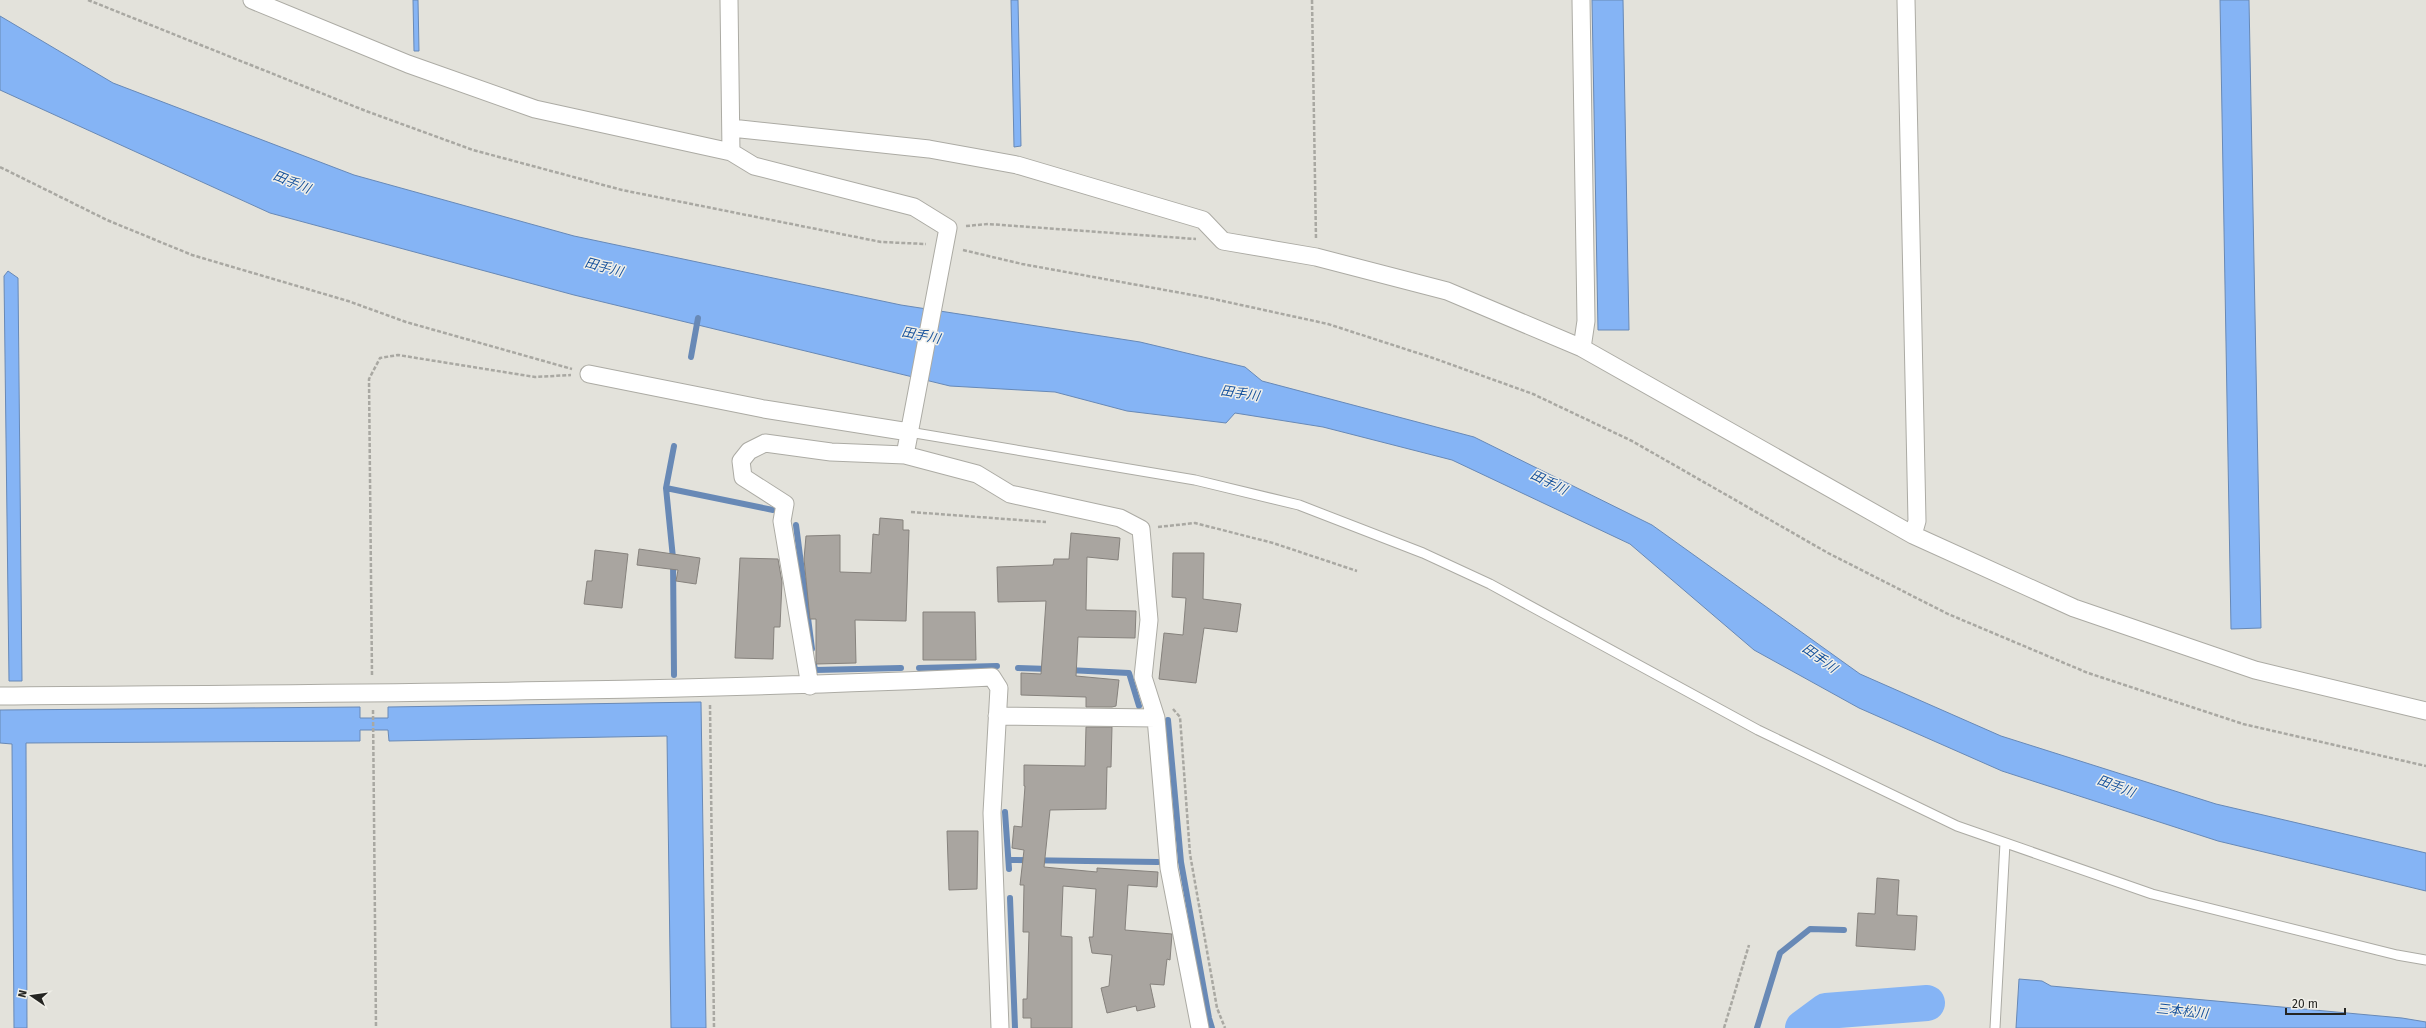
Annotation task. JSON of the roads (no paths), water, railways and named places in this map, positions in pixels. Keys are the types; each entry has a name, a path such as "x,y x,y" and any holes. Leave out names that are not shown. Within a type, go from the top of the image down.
{"street":[{"path":"252,0 408,64 535,109 731,152 754,166 914,208 948,228 904,455"},
{"path":"729,0 731,152"},
{"path":"1581,0 1586,321 1582,348"},
{"path":"1906,0 1916,520 1913,535"},
{"path":"731,128 929,149 1017,165 1203,220 1223,241 1316,257 1447,291 1582,348 1913,535 2074,608 2254,670 2426,711"},
{"path":"590,374 764,409 910,426"},
{"path":"810,686 782,521 785,504 743,477 741,461 749,451 765,443 831,452 904,455 977,474 1010,494 1120,518 1141,529 1149,620 1143,677 1156,718 1169,868 1200,1028"},
{"path":"0,696 710,688 810,686 992,677 999,688 992,813 1000,1028"},
{"path":"997,716 1156,718"}],"lane":[{"path":"910,426 1195,480 1299,506 1356,525 1490,584 1758,730 1958,826 2152,894 2397,955 2426,960"},
{"path":"1995,1028 2005,843"}],"water":[{"path":"413,0 418,0 419,51 414,51"},
{"path":"1011,0 1018,0 1021,146 1014,147"},
{"path":"1592,0 1623,0 1629,330 1598,330"},
{"path":"2220,0 2249,0 2261,628 2231,629"},
{"name":"田手川","path":"0,16 113,83 354,175 574,236 901,305 1140,342 1245,367 1262,381 1474,437 1652,525 1860,674 2001,736 2216,804 2426,853 2426,891 2218,841 2002,771 1859,708 1754,650 1630,544 1452,460 1323,427 1235,413 1226,423 1127,411 1055,392 950,386 574,295 270,213 0,90"},
{"path":"8,271 18,278 22,681 9,681 4,276"},
{"path":"701,702 706,1028 671,1028 667,736 389,741 388,730 360,730 360,741 26,743 27,1028 14,1028 12,744 0,743 0,710 360,707 360,718 388,718 388,707"},
{"path":"2019,979 2042,981 2051,986 2402,1018 2426,1022 2426,1028 2016,1028"}],"waterway":[{"path":"691,357 698,318"},
{"path":"674,446 666,488 673,558 674,675"},
{"path":"666,488 773,510"},
{"path":"796,525 812,649"},
{"path":"814,664 815,670 901,668"},
{"path":"919,668 997,666"},
{"path":"1018,668 1049,669"},
{"path":"1068,670 1129,673 1139,706"},
{"path":"1168,720 1181,862 1212,1028"},
{"path":"1005,812 1009,869"},
{"path":"1009,860 1158,862"},
{"path":"1010,898 1015,1028"},
{"path":"1757,1028 1780,953 1810,929 1844,930"},
{"name":"三本松川","path":"1803,1028 1826,1011 1927,1003"}]}
